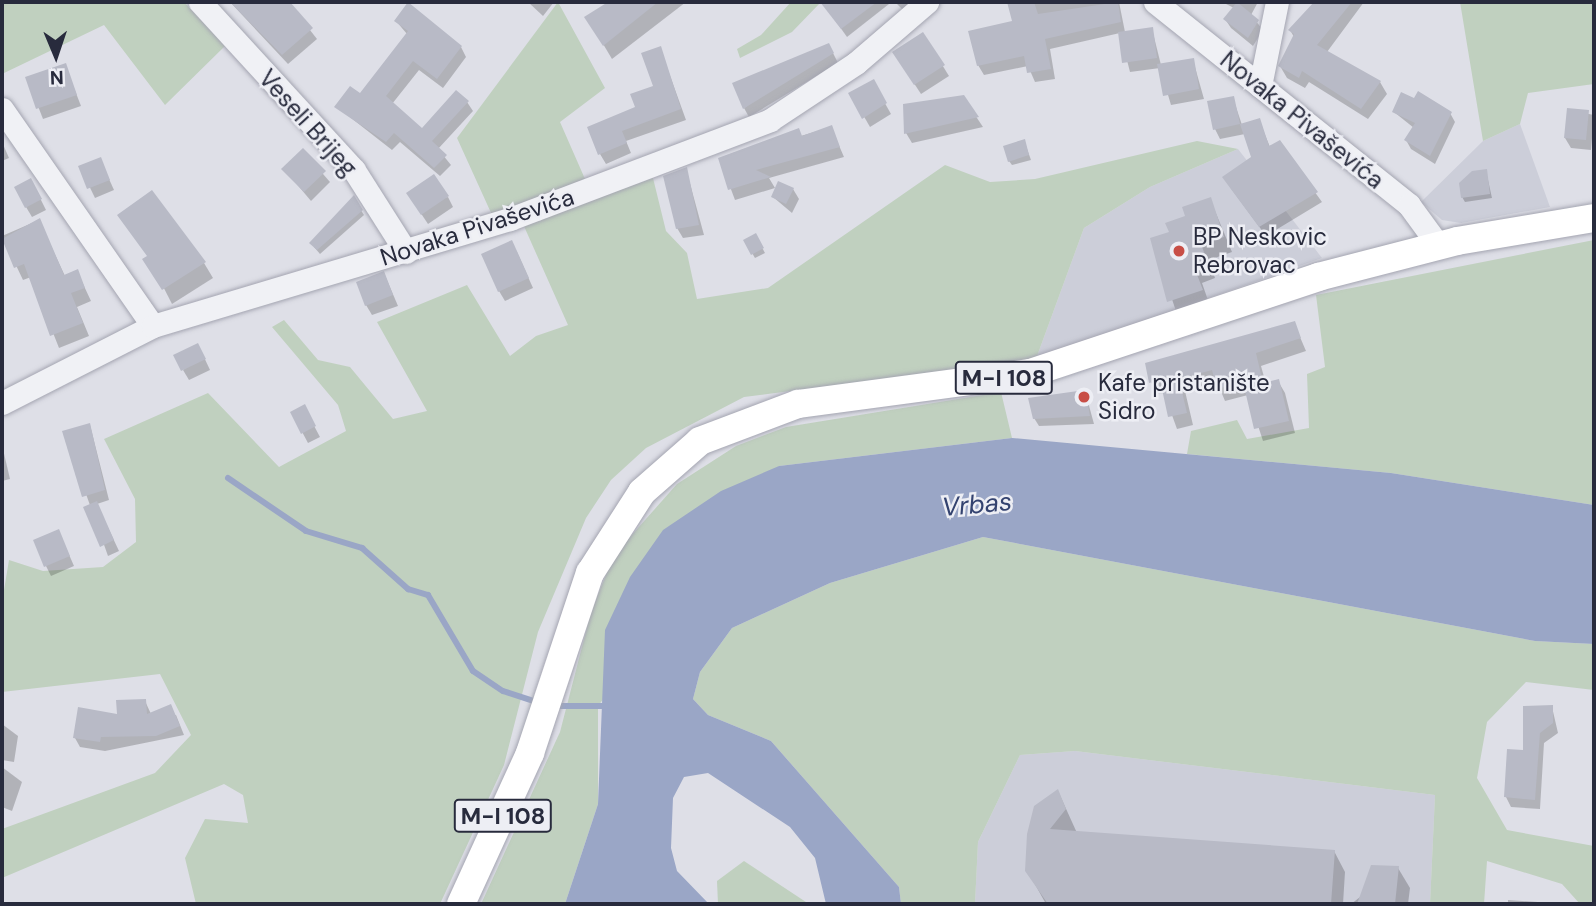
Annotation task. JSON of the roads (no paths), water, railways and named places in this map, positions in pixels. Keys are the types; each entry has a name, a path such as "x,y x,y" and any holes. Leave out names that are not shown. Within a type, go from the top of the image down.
{"main road":[{"name":"M-I 108","path":"461,904 540,725 575,606 610,538 658,474 717,431 798,404 1030,373 1318,277 1439,246 1594,218"}],"street":[{"name":"Veseli Brijeg","path":"200,2 354,170 406,252"},
{"name":"Novaka Pivaševića","path":"2,403 153,326 406,252 636,174 770,120 856,63 927,2"},
{"name":"Novaka Pivaševića","path":"1155,2 1409,205 1439,246"},
{"path":"1260,86 1276,2"},
{"path":"2,109 153,326"}],"water":[{"name":"Vrbas","path":"1012,438 1391,473 1594,505 1594,644 1535,641 983,537 830,583 732,628 700,672 693,699 708,715 771,741 899,887 901,904 826,904 815,858 790,827 708,773 684,777 673,798 671,848 677,871 709,904 565,904 598,804 605,630 630,577 663,530 721,491 779,466"}],"waterway":[{"path":"228,478 306,531 362,548 408,589 428,595 473,671 503,691 540,703"},
{"path":"554,706 606,706"}],"place":[{"name":"BP Neskovic Rebrovac","path":"1179,251"},
{"name":"Kafe pristanište Sidro","path":"1084,397"}]}
